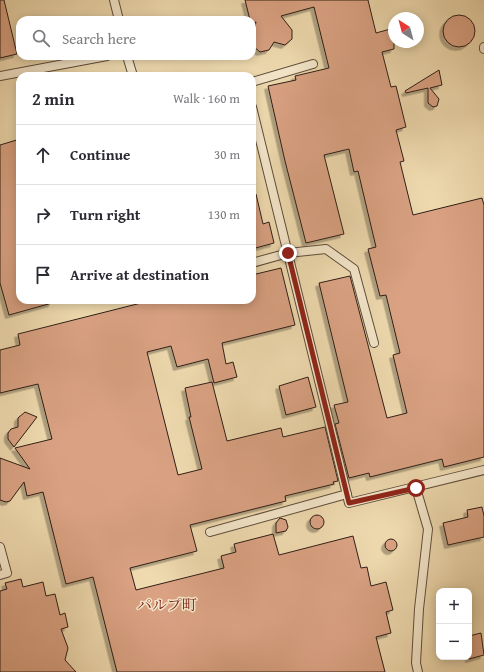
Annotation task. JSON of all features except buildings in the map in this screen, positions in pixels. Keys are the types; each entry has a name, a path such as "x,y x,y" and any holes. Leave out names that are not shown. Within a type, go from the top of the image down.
{"lane":[{"path":"114,0 118,16"},
{"path":"21,72 86,60"},
{"path":"128,60 132,72"},
{"path":"256,81 313,64"},
{"path":"0,76 16,73"},
{"path":"256,123 349,503 416,488 484,470"},
{"path":"256,262 288,253 326,250 354,269 374,343"},
{"path":"416,488 428,529 419,609 416,663 418,672"},
{"path":"210,532 347,494"},
{"path":"0,547 7,573 0,575"}],"district":[{"name":"パルプ町","path":"167,604"}],"route":[{"path":"288,253 349,503 416,488"}]}
